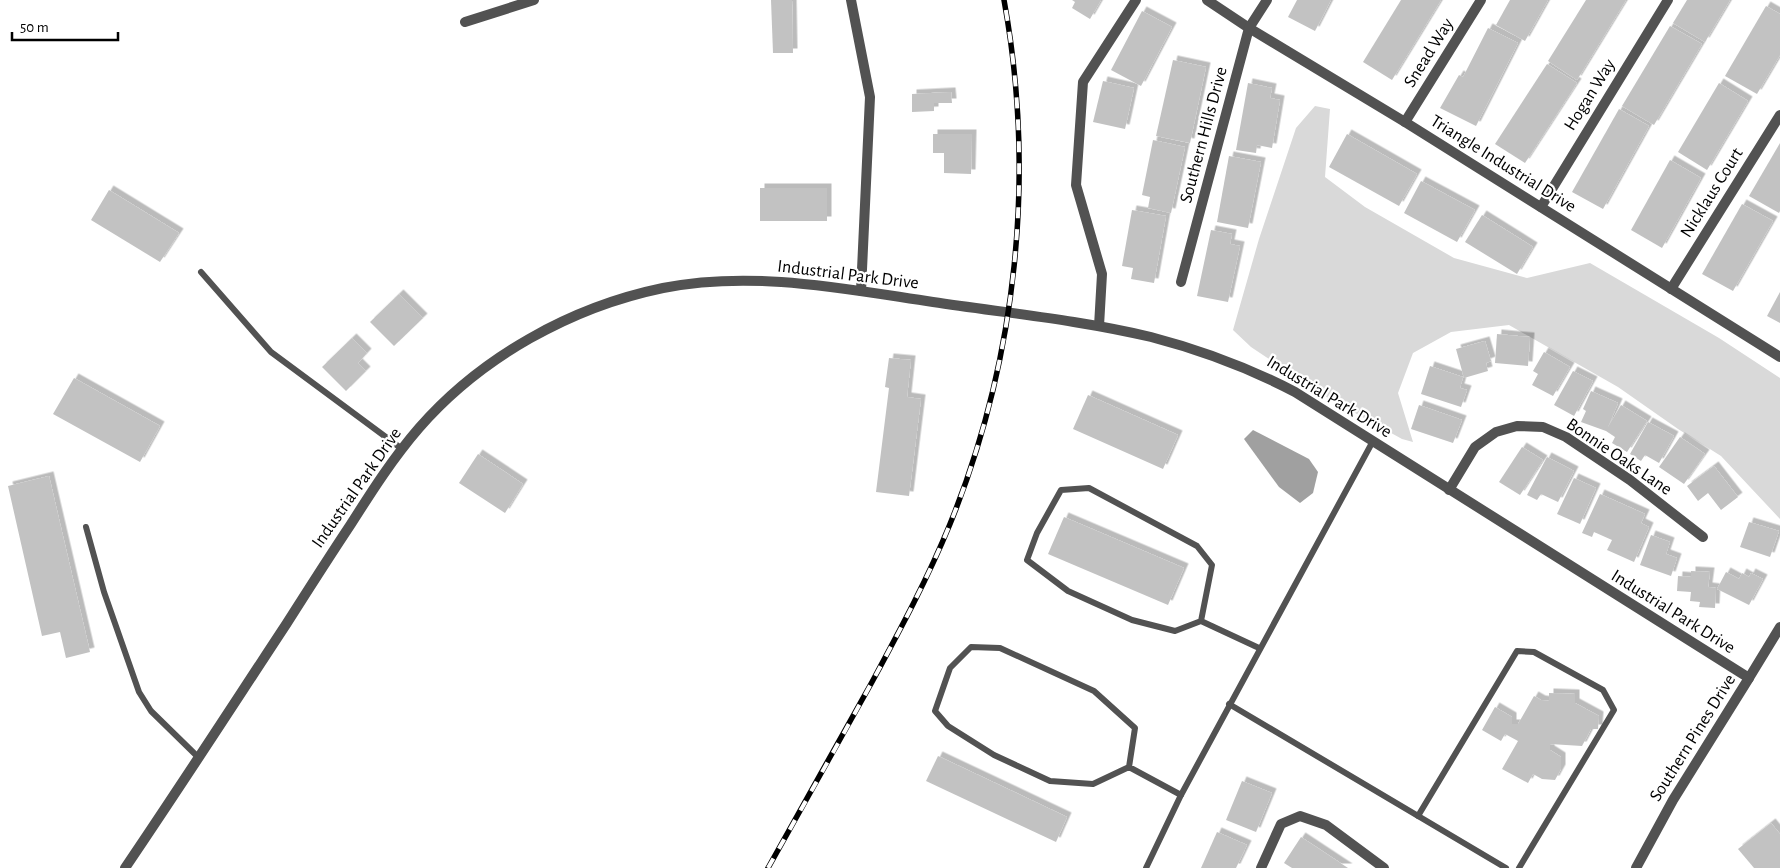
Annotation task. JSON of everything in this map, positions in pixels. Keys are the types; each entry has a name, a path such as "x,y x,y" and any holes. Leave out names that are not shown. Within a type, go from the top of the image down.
{"street":[{"path":"465,22 534,0"},
{"path":"851,0 870,97 861,292"},
{"path":"1099,326 1102,274 1076,185 1083,82 1136,0"},
{"name":"Triangle Industrial Drive","path":"1208,0 1249,28 1405,122 1780,357"},
{"name":"Southern Hills Drive","path":"1181,282 1249,28 1267,0"},
{"name":"Snead Way","path":"1405,122 1480,0"},
{"name":"Hogan Way","path":"1540,207 1668,0"},
{"name":"Nicklaus Court","path":"1671,289 1780,115"},
{"name":"Industrial Park Drive","path":"125,868 199,758 381,476 419,428 455,392 484,368 528,340 601,305 663,288 724,281 783,282 1099,326 1152,338 1206,354 1263,375 1295,392 1748,678"},
{"name":"Bonnie Oaks Lane","path":"1449,490 1475,447 1496,432 1517,426 1543,427 1566,437 1622,475 1703,537"},
{"name":"Southern Pines Drive","path":"1636,868 1673,800 1780,627"},
{"path":"1261,868 1281,824 1300,816 1326,824 1384,868"}],"lane":[{"path":"201,272 270,352 402,450"},
{"path":"1146,868 1181,795 1229,704 1373,441"},
{"path":"1201,621 1212,565 1197,546 1089,488 1061,490 1037,533 1027,560 1068,591 1132,620 1175,631 1201,621 1259,648"},
{"path":"86,527 104,592 139,692 151,711 199,758"},
{"path":"971,647 1000,648 1094,691 1136,728 1129,767 1093,784 1050,781 994,756 948,726 935,711 950,668 971,647"},
{"path":"1418,816 1517,651 1534,652 1604,690 1614,710 1520,868"},
{"path":"1229,704 1506,868"},
{"path":"1129,767 1181,795"}],"shaded area":[{"path":"1315,106 1330,109 1325,177 1365,207 1454,258 1527,278 1590,263 1719,338 1780,378 1780,519 1721,456 1678,429 1618,387 1509,325 1451,332 1413,353 1398,393 1413,442 1402,439 1328,398 1251,347 1233,330 1259,239 1296,128"},
{"path":"1253,430 1309,459 1318,472 1313,493 1300,503 1279,487 1244,439"}],"building":[{"path":"771,0 792,0 793,53 773,53"},
{"path":"1072,0 1101,0 1090,19 1072,8 1075,2"},
{"path":"1297,0 1331,0 1315,31 1288,17"},
{"path":"1401,0 1441,0 1392,80 1363,62"},
{"path":"1510,0 1548,0 1525,41 1496,25"},
{"path":"1586,0 1626,0 1577,80 1548,61"},
{"path":"1687,0 1730,0 1705,42 1673,23"},
{"path":"1766,6 1780,14 1780,55 1757,94 1725,76"},
{"path":"1142,11 1172,27 1141,86 1111,70"},
{"path":"1670,26 1702,44 1654,125 1622,106"},
{"path":"1488,28 1518,43 1476,126 1440,108 1459,75 1463,77"},
{"path":"1173,60 1206,67 1190,143 1156,136"},
{"path":"1547,64 1577,83 1525,163 1495,144"},
{"path":"1103,81 1134,88 1125,129 1093,122"},
{"path":"1248,83 1272,88 1270,98 1280,100 1272,148 1257,145 1256,153 1236,150"},
{"path":"1719,83 1748,101 1707,170 1678,152"},
{"path":"951,92 952,103 934,103 934,111 912,112 912,94"},
{"path":"1619,109 1649,126 1603,209 1572,192"},
{"path":"933,134 972,134 971,174 944,173 944,153 933,153"},
{"path":"1347,134 1417,174 1399,206 1329,167"},
{"path":"1153,140 1185,147 1171,213 1148,208 1150,197 1142,195"},
{"path":"1780,143 1780,211 1779,213 1749,196"},
{"path":"1229,156 1261,162 1248,228 1217,222"},
{"path":"1670,160 1701,178 1662,248 1631,230"},
{"path":"1421,181 1475,210 1457,242 1404,213"},
{"path":"760,188 827,188 827,221 760,221"},
{"path":"109,190 179,233 160,262 91,220"},
{"path":"1742,204 1773,221 1733,291 1702,274"},
{"path":"1132,210 1166,216 1154,283 1131,279 1133,268 1122,266"},
{"path":"1482,215 1533,247 1517,274 1465,242"},
{"path":"1211,230 1232,234 1230,244 1240,246 1228,302 1197,296"},
{"path":"1780,292 1780,323 1767,316"},
{"path":"399,294 423,318 394,346 370,322"},
{"path":"1497,334 1530,337 1528,366 1495,363"},
{"path":"352,338 367,353 358,363 366,371 346,391 322,367"},
{"path":"1485,341 1491,361 1486,363 1488,371 1464,378 1456,349"},
{"path":"1544,352 1570,367 1553,396 1532,385 1538,374 1533,371"},
{"path":"889,358 911,360 907,397 921,399 909,496 876,492 889,388 885,387"},
{"path":"1430,366 1463,377 1460,388 1467,390 1461,407 1421,394"},
{"path":"1573,371 1593,381 1574,416 1554,405"},
{"path":"74,378 160,426 140,462 53,414"},
{"path":"1591,391 1618,403 1608,427 1621,405 1647,421 1627,452 1612,443 1615,437 1606,431 1581,422 1586,411 1583,409"},
{"path":"1088,395 1178,435 1163,469 1073,429"},
{"path":"1419,405 1462,420 1453,443 1411,429"},
{"path":"1648,422 1674,436 1659,463 1645,455 1641,461 1630,454"},
{"path":"1680,437 1705,454 1684,484 1659,467"},
{"path":"1522,447 1543,460 1520,495 1499,482"},
{"path":"478,454 523,484 505,513 459,483"},
{"path":"1547,457 1574,471 1558,502 1541,494 1537,500 1527,495"},
{"path":"1714,466 1738,497 1721,510 1708,493 1698,501 1687,486"},
{"path":"49,476 90,652 66,658 60,632 42,636 8,486"},
{"path":"1574,478 1596,488 1580,524 1557,514"},
{"path":"1600,494 1645,514 1641,523 1649,527 1634,562 1607,550 1612,540 1594,532 1592,537 1582,533"},
{"path":"1064,517 1184,568 1168,605 1048,554"},
{"path":"1749,522 1779,531 1770,557 1740,547"},
{"path":"1651,535 1670,542 1666,554 1677,558 1671,576 1640,565"},
{"path":"1691,571 1710,572 1708,587 1716,588 1715,608 1699,607 1700,602 1690,601 1691,592 1677,591 1678,576 1691,577"},
{"path":"1726,572 1739,579 1742,573 1749,577 1751,573 1763,579 1749,605 1717,589"},
{"path":"1549,693 1575,694 1575,703 1599,716 1598,729 1591,729 1582,746 1550,744 1550,750 1561,757 1561,769 1555,780 1542,779 1533,774 1528,783 1502,769 1518,741 1505,734 1501,741 1482,730 1495,707 1512,717 1512,724 1518,724 1534,696 1541,700 1549,701"},
{"path":"938,756 1067,817 1056,842 926,781"},
{"path":"1242,781 1272,793 1256,832 1226,820"},
{"path":"1771,823 1780,834 1780,868 1754,868 1738,849"},
{"path":"1217,832 1247,845 1236,868 1201,868"},
{"path":"1301,837 1348,868 1292,868 1284,863"}],"railway":[{"path":"768,868 872,682 932,564 950,524 973,461 991,397 1005,332 1014,266 1019,199 1018,132 1014,66 1004,0"}]}
